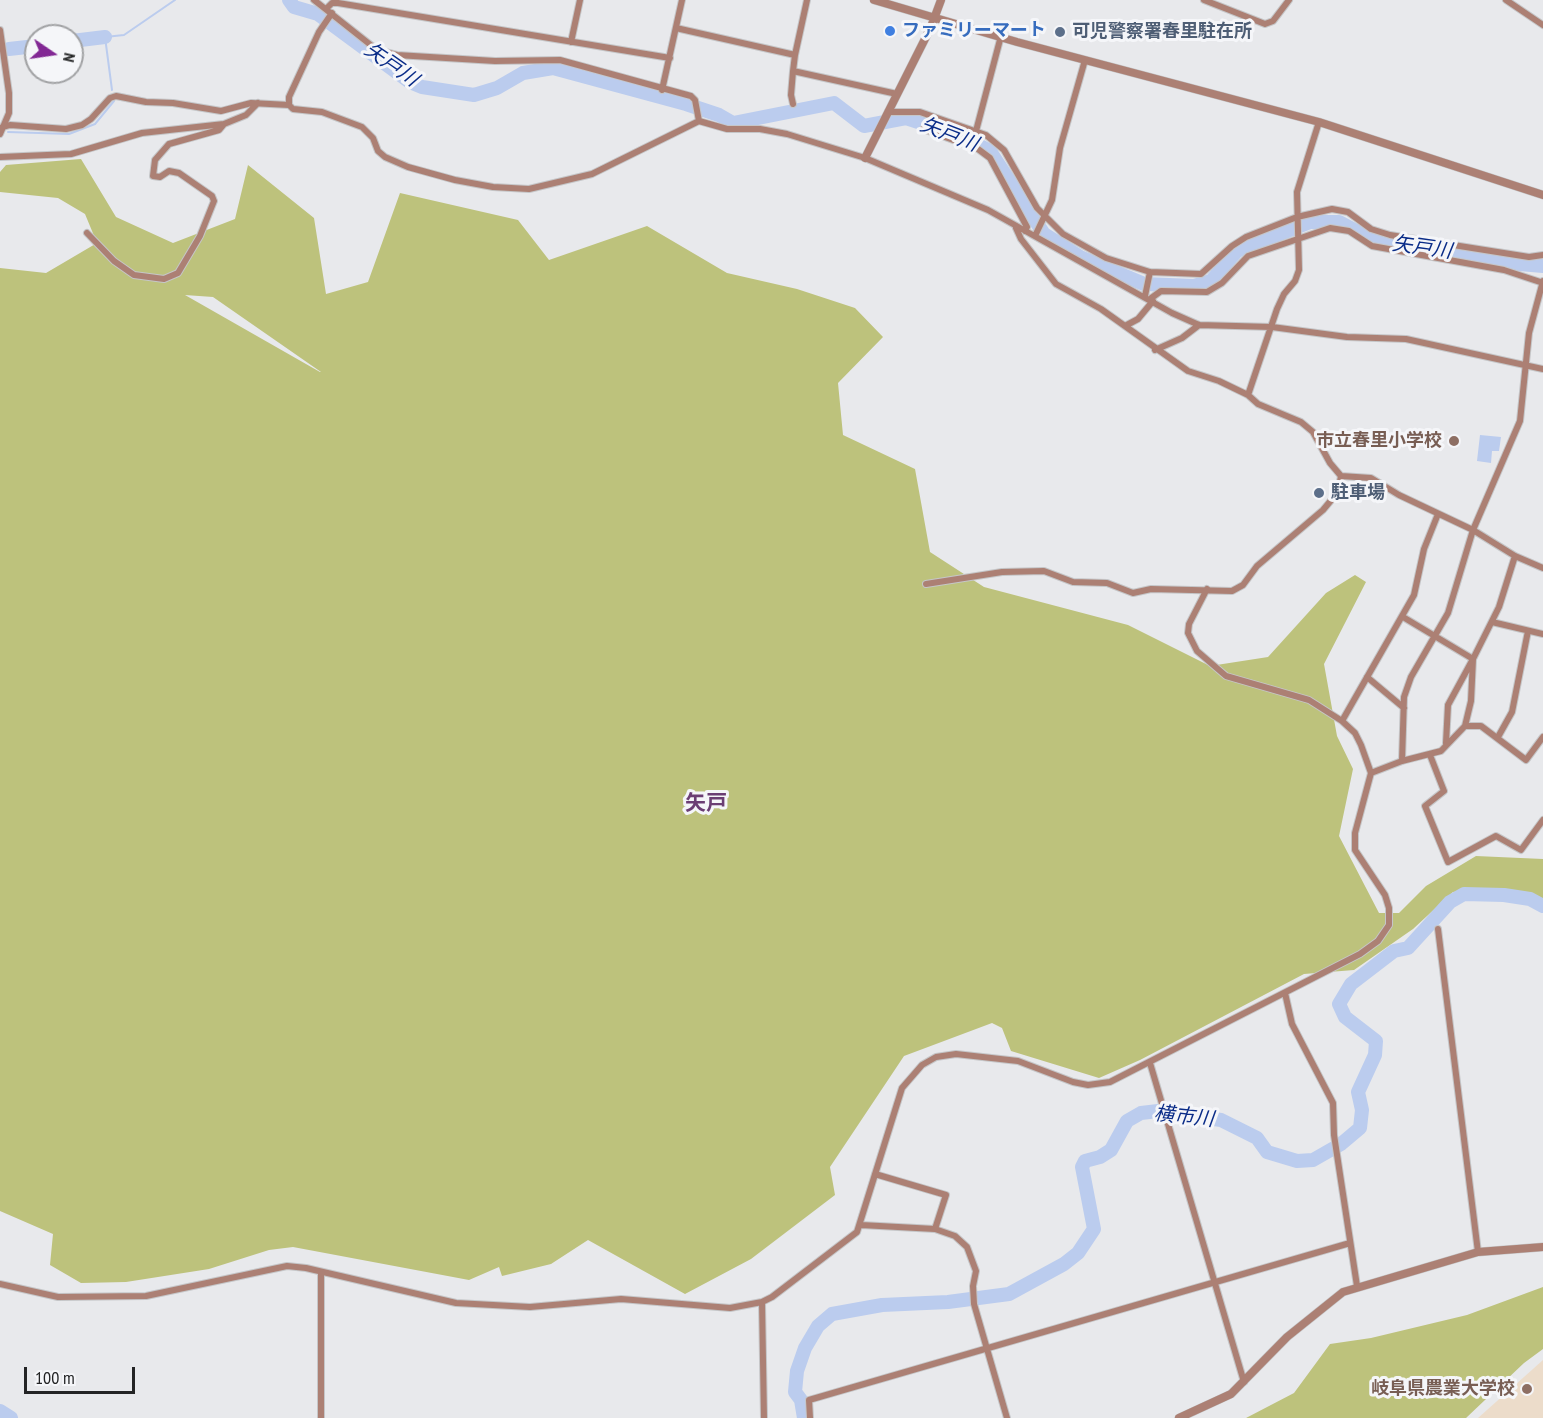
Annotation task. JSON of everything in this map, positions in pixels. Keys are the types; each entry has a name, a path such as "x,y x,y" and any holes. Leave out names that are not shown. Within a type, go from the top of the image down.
{"street":[{"path":"314,0 377,50 387,53 495,61 560,60 601,69 662,90 691,96 695,100 699,121"},
{"path":"571,42 580,0"},
{"path":"662,90 682,0"},
{"path":"794,104 791,95 795,55 807,0"},
{"path":"874,0 935,19 1319,122 1543,195"},
{"path":"865,158 935,19 941,0"},
{"path":"1208,1 1265,24 1273,21 1289,0"},
{"path":"1506,0 1543,25"},
{"path":"670,58 332,3 289,97 292,109 322,112 362,127 373,138 378,151 385,157 455,180 517,188 560,184 592,174 699,121 728,129 760,129 787,134 865,158 988,210 1016,228 1035,236 1179,317 1199,325 1272,327 1347,337 1406,339 1543,369"},
{"path":"676,28 795,55"},
{"path":"0,30 9,93 9,113 0,134"},
{"path":"976,131 1001,36"},
{"path":"1035,236 1052,200 1060,148 1085,60"},
{"path":"793,71 897,94"},
{"path":"2,127 66,129 82,125 110,98 116,96 221,111 258,103 290,105"},
{"path":"87,233 114,261 134,274 164,279 178,273 200,236 214,201 212,196 179,173 169,171 160,177 153,176 152,166 169,144 213,132 224,124 246,115 258,103"},
{"path":"888,112 920,112 976,131 1004,150 1031,198 1063,234 1106,258 1150,273 1201,274 1245,237 1298,217 1332,209 1348,212 1371,228 1390,235 1529,257 1543,255"},
{"path":"1248,395 1284,294 1295,281 1299,270 1297,192 1319,122"},
{"path":"0,157 71,154 142,133 224,124"},
{"path":"923,129 978,149 990,158 1027,227 1025,231"},
{"path":"1016,228 1021,239 1056,284 1125,326 1155,350 1188,371 1219,381 1248,395 1258,404 1301,422 1313,432 1330,463 1341,476 1371,478 1399,495 1473,530 1515,556 1543,568"},
{"path":"1149,299 1161,291 1207,292 1222,283 1248,256 1298,237 1330,228 1349,231 1372,246 1504,270 1543,282 1533,314 1520,421 1473,530 1458,588 1437,637 1411,677 1404,697 1402,761"},
{"path":"1125,326 1138,319 1149,299 1150,273"},
{"path":"1155,350 1182,338 1199,325"},
{"path":"926,584 1002,572 1044,571 1073,582 1107,583 1133,592 1151,589 1232,591 1244,585 1257,566 1323,510 1338,492 1341,476"},
{"path":"1342,721 1414,595 1424,549 1438,514"},
{"path":"1446,743 1448,705 1492,622 1515,556"},
{"path":"0,1284 58,1297 126,1296 166,1292 288,1266 456,1304 531,1307 621,1299 730,1308 762,1302 850,1240 861,1225 874,1174 902,1088 922,1065 936,1057 957,1054 1018,1061 1073,1082 1088,1085 1110,1082 1360,954 1378,941 1389,925 1389,908 1385,895 1355,850 1355,834 1371,773 1355,733 1342,721 1309,700 1241,683 1214,667 1197,651 1188,633 1189,624 1207,589"},
{"path":"1403,617 1473,659"},
{"path":"1492,622 1543,634"},
{"path":"1498,737 1512,712 1528,631"},
{"path":"1371,773 1402,761 1430,756 1441,751 1446,743 1465,726 1471,701 1473,659"},
{"path":"1367,677 1404,708"},
{"path":"1465,726 1481,726 1526,760 1543,737"},
{"path":"1536,748 1543,752"},
{"path":"1430,756 1444,791 1425,806 1448,862 1496,836 1521,849 1543,820"},
{"path":"1438,929 1478,1252"},
{"path":"1285,993 1292,1024 1333,1103 1334,1135 1357,1286"},
{"path":"1150,1063 1244,1382"},
{"path":"874,1174 946,1195 935,1229"},
{"path":"861,1225 935,1229 955,1236 967,1247 976,1270 973,1286 974,1304 1007,1418"},
{"path":"810,1418 809,1400 1350,1243"},
{"path":"1179,1418 1231,1394 1313,1314 1343,1292 1478,1252 1543,1247"},
{"path":"321,1272 321,1418"},
{"path":"762,1302 764,1418"}],"shaded area":[{"name":"岐阜県農業大学校","path":"1543,1360 1543,1418 1478,1418"}],"green space":[{"path":"81,159 116,217 173,243 235,219 248,165 314,218 326,294 368,282 400,193 518,220 549,260 647,226 727,273 797,289 855,308 883,337 838,383 843,435 915,469 930,552 984,587 1128,625 1210,666 1268,657 1326,593 1355,575 1366,582 1324,664 1337,736 1353,769 1339,836 1379,913 1399,913 1426,886 1476,856 1543,859 1543,899 1496,888 1453,892 1413,929 1354,970 1304,974 1140,1060 1099,1078 1011,1051 1002,1028 992,1023 904,1056 830,1167 835,1195 751,1259 685,1294 588,1240 551,1264 502,1276 499,1267 469,1280 293,1247 269,1250 209,1269 126,1282 81,1283 50,1265 53,1234 0,1211 0,268 46,273 97,243 85,214 58,198 0,192 0,172 6,165","holes":["185,295 213,297 321,372"]},
{"path":"1543,1287 1543,1349 1524,1363 1466,1418 1246,1418 1294,1393 1330,1344 1371,1338 1467,1315"}],"water":[{"path":"1480,435 1501,437 1499,451 1492,451 1491,463 1477,461"}],"waterway":[{"path":"112,90 105,37 124,35 175,0"},
{"name":"矢戸川","path":"289,0 294,7 318,14 410,82 422,87 474,95 497,88 523,73 553,68 686,104 719,115 733,123 834,103 864,126 906,118 958,135 990,151 1044,234 1080,257 1144,284 1194,286 1211,281 1237,251 1310,222 1339,222 1375,241 1508,263 1543,266"},
{"name":"矢戸川","path":"84,40 105,37"},
{"name":"矢戸川","path":"9,49 24,47"},
{"path":"8,132 69,134 95,124 114,101"},
{"name":"横市川","path":"804,1418 801,1400 795,1392 797,1371 805,1348 818,1326 832,1314 882,1305 948,1302 1009,1294 1064,1264 1078,1253 1094,1229 1082,1167 1085,1161 1100,1157 1111,1150 1127,1121 1141,1113 1158,1111 1221,1120 1257,1138 1267,1152 1297,1161 1313,1160 1341,1144 1360,1128 1362,1110 1358,1092 1375,1055 1376,1041 1345,1017 1339,1004 1351,984 1394,951 1408,948 1450,902 1464,894 1504,895 1530,899 1543,906"},
{"name":"横市川","path":"0,1411 11,1418"}],"place":[{"name":"ファミリーマート","path":"890,31"},
{"name":"可児警察署春里駐在所","path":"1060,32"},
{"name":"市立春里小学校","path":"1454,441"},
{"name":"駐車場","path":"1319,493"},
{"name":"岐阜県農業大学校","path":"1527,1389"}],"district":[{"name":"矢戸","path":"706,804"}]}
